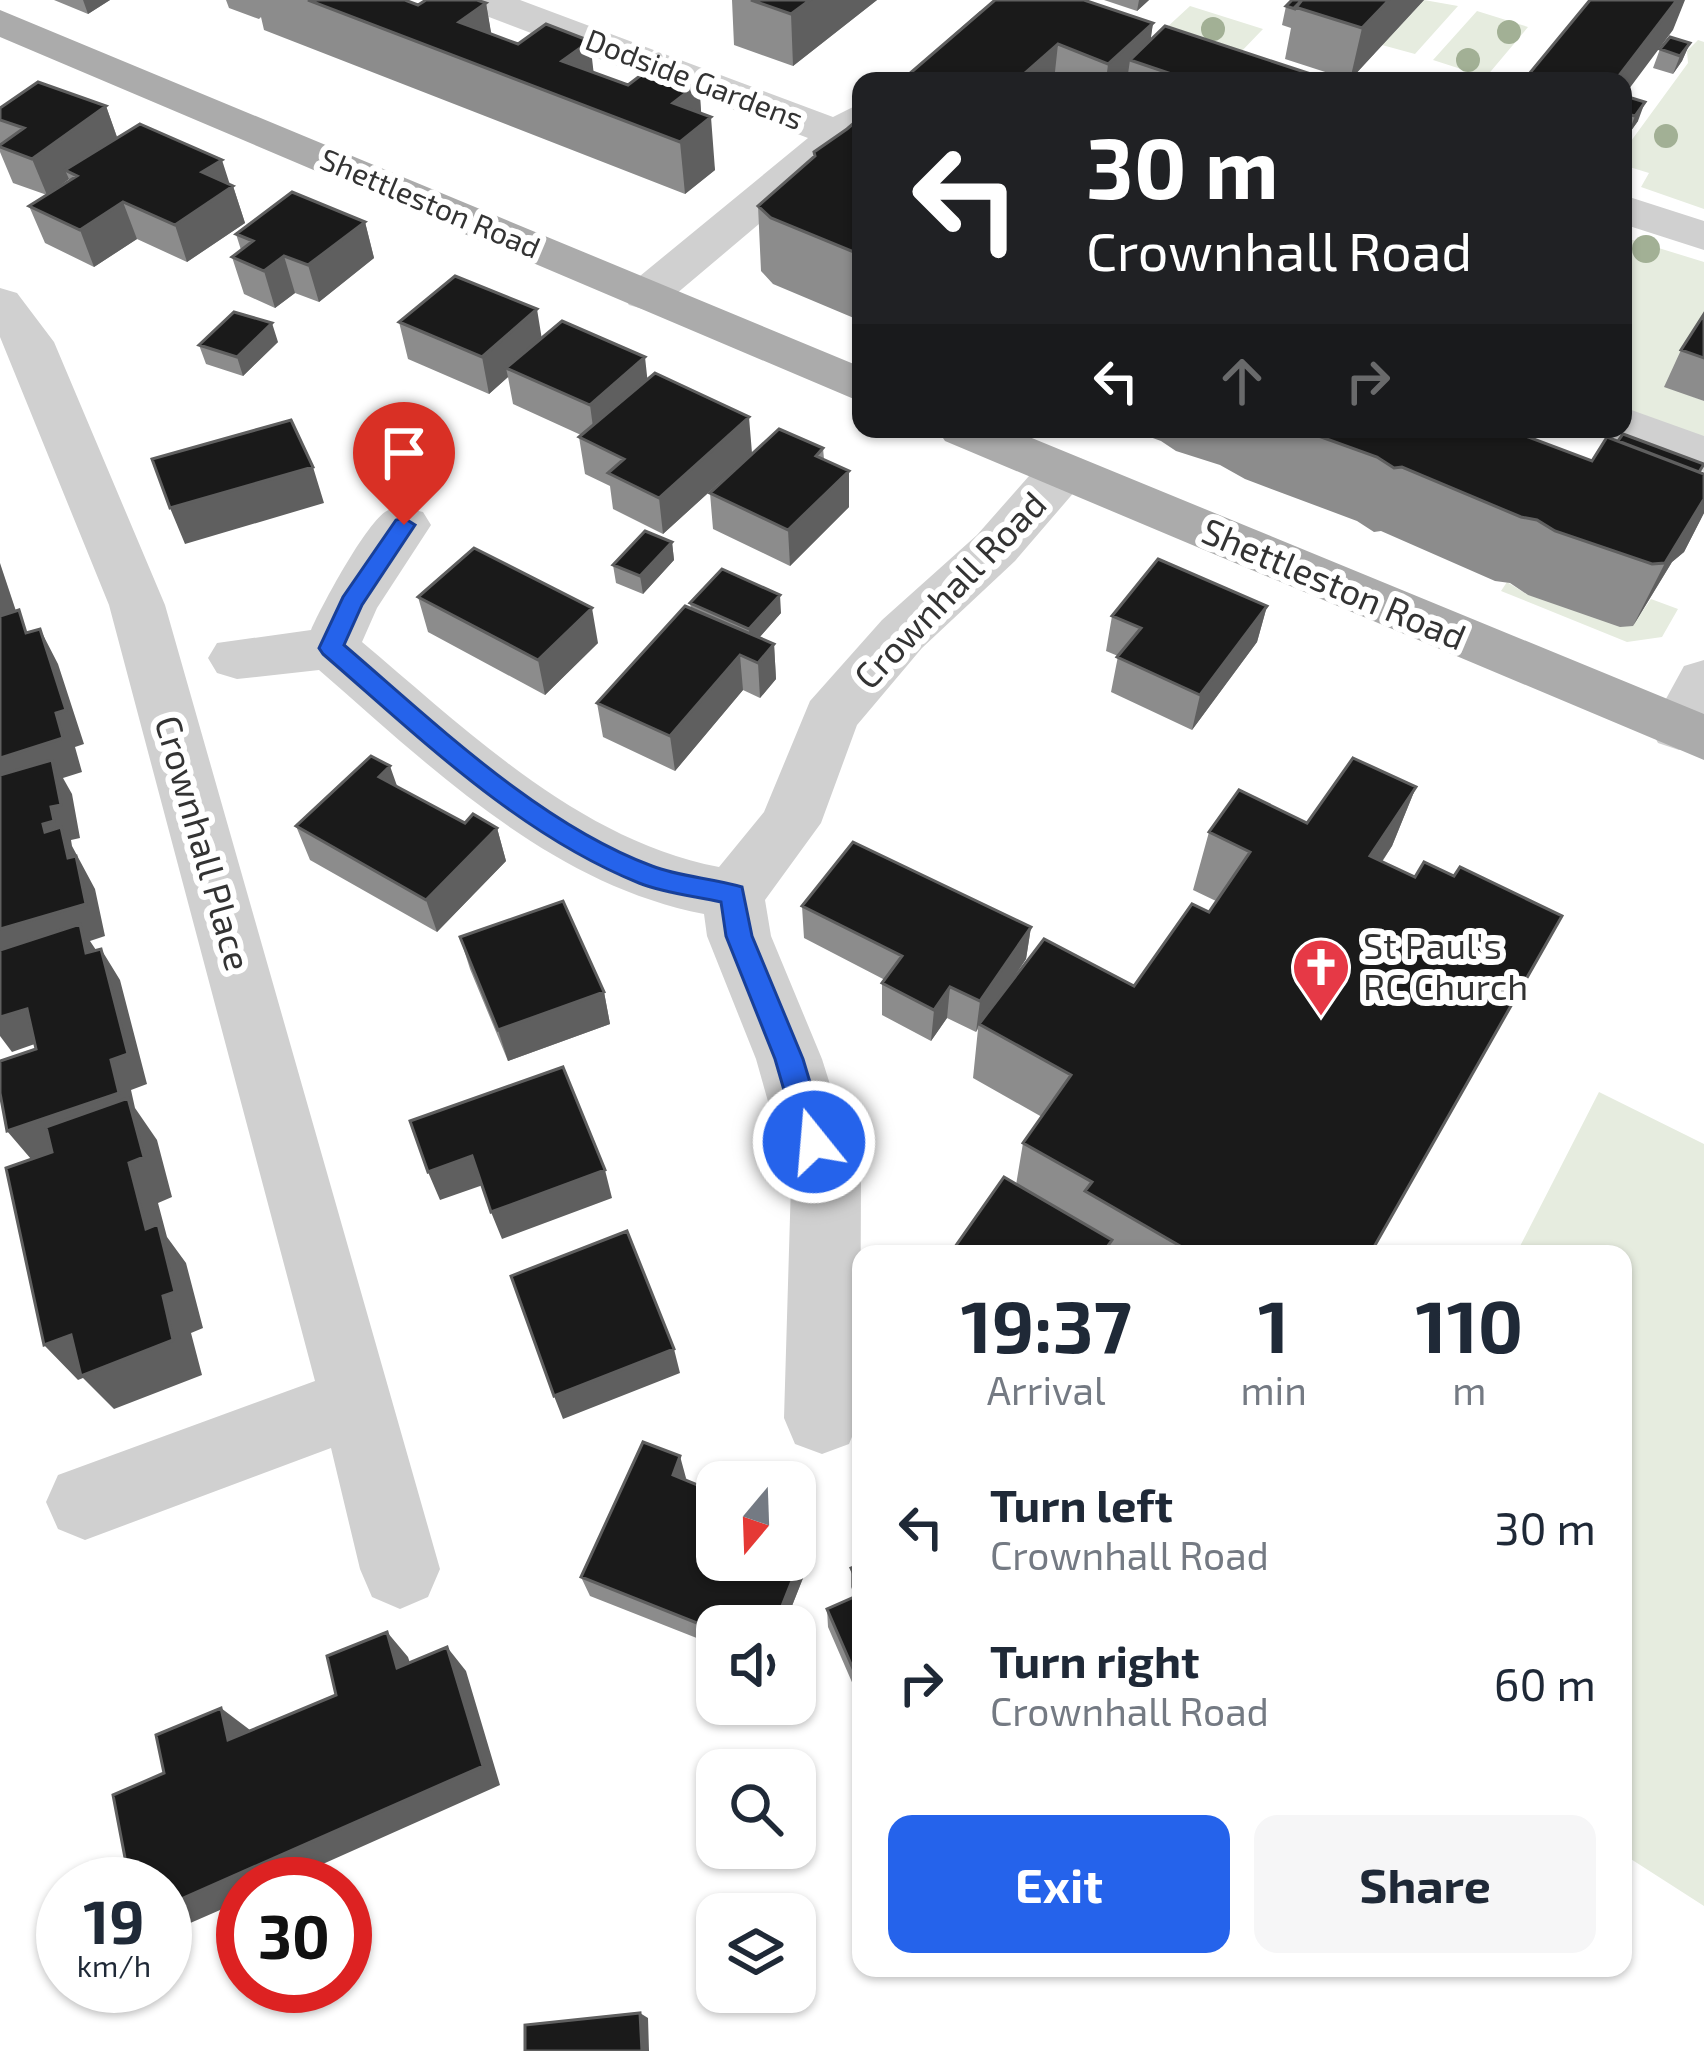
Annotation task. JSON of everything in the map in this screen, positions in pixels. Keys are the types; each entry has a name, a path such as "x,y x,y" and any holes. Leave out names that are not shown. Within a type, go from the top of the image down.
{"main road":[{"name":"Shettleston Road","path":"0,22 852,382"},
{"name":"Shettleston Road","path":"984,438 1696,716"}],"street":[{"name":"Dodside Gardens","path":"482,0 850,125"},
{"path":"646,296 850,125"},
{"path":"1632,212 1704,236"},
{"name":"Crownhall Place","path":"0,303 29,342 136,605 358,1402 400,1569"},
{"path":"1632,427 1704,455"},
{"name":"Crownhall Road","path":"733,895 790,823 831,716 902,634 997,548 1063,471"},
{"path":"331,648 351,603 404,525"},
{"path":"237,658 331,648 447,747 565,833 647,876 733,895 739,936 789,1059 826,1184 822,1418"},
{"path":"85,1502 358,1402"}],"shaded area":[{"path":"1424,0 1458,6 1415,54 1382,45"},
{"path":"1190,6 1263,29 1238,55 1164,30"},
{"path":"1477,11 1528,27 1490,72 1470,72 1433,60"},
{"path":"1698,40 1704,42 1704,209 1641,187 1649,173 1632,168 1632,140 1688,63 1687,51"},
{"path":"1632,240 1704,262 1704,324 1665,386 1704,401 1704,447 1632,419"},
{"path":"1507,582 1528,595 1639,616 1651,599 1678,609 1662,637 1627,642 1501,591"},
{"path":"1599,1092 1704,1144 1704,1906 1632,1860 1632,1245 1521,1245"}],"building":[{"path":"308,0 405,0 418,5 426,0 477,0 486,3 459,22 518,44 546,24 590,41 562,61 628,85 653,66 699,83 673,103 711,117 680,142"},
{"path":"751,0 810,0 791,14"},
{"path":"995,0 1084,0 1153,23 1108,64 1058,44 1026,72 911,72"},
{"path":"1302,0 1389,0 1362,28 1295,7"},
{"path":"1590,0 1677,0 1622,72 1531,72"},
{"path":"1165,26 1305,72 1165,72 1130,60"},
{"path":"1670,37 1690,43 1680,56 1660,49"},
{"path":"38,82 106,106 32,159 0,147 24,128 0,120 0,108"},
{"path":"1632,98 1645,102 1632,115"},
{"path":"140,124 222,160 202,172 233,186 175,225 123,202 80,230 29,206 77,176 65,170"},
{"path":"852,125 852,251 771,218 758,206 814,152"},
{"path":"292,192 365,222 308,265 284,256 264,271 232,257 253,241 236,234"},
{"path":"455,276 537,309 482,357 399,322"},
{"path":"234,312 272,323 237,357 199,345"},
{"path":"1704,314 1704,358 1681,350"},
{"path":"562,321 645,357 590,405 506,368"},
{"path":"655,373 749,417 659,498 608,473 624,459 579,437"},
{"path":"291,420 313,467 170,508 152,459"},
{"path":"779,429 823,448 816,456 849,471 788,530 710,493"},
{"path":"1632,437 1704,464 1699,472 1618,441"},
{"path":"1324,438 1531,438 1592,461 1610,438 1704,474 1704,499 1665,563 1652,564 1555,531 1402,467 1394,468"},
{"path":"645,531 672,542 640,576 613,565"},
{"path":"474,548 592,608 538,660 418,597"},
{"path":"1158,559 1267,606 1200,695 1117,657 1141,628 1112,616"},
{"path":"722,569 780,595 749,629 690,603"},
{"path":"685,606 774,644 758,663 740,655 670,736 597,703"},
{"path":"19,610 26,633 40,629 66,710 56,713 63,738 0,758 0,616"},
{"path":"371,756 390,766 379,777 465,823 473,814 497,828 426,900 296,826"},
{"name":"St Paul's RC Church","path":"1353,758 1416,787 1370,856 1415,877 1424,862 1454,876 1460,867 1562,916 1375,1245 1178,1245 1085,1191 1092,1182 1023,1143 1071,1075 979,1024 1044,939 1134,986 1192,904 1209,912 1250,852 1209,832 1239,790 1307,823"},
{"path":"52,760 61,805 51,807 54,821 43,824 45,832 61,827 68,858 76,856 86,904 0,929 0,775"},
{"path":"853,842 1031,927 980,1001 950,987 934,1010 882,983 902,956 802,906"},
{"path":"563,901 604,992 498,1030 460,937"},
{"path":"80,924 86,953 101,949 128,1054 111,1060 119,1093 7,1131 0,1061 36,1049 27,1009 0,1017 0,950"},
{"path":"563,1067 605,1170 491,1212 472,1156 428,1172 410,1121"},
{"path":"128,1098 144,1157 129,1163 146,1229 158,1224 175,1292 163,1296 173,1340 81,1376 71,1335 44,1345 6,1168 52,1152 46,1127"},
{"path":"1004,1177 1112,1240 1108,1245 956,1245"},
{"path":"627,1231 674,1349 554,1396 511,1276"},
{"path":"643,1442 680,1456 673,1475 696,1484 696,1581 792,1581 782,1605 696,1605 696,1623 581,1577"},
{"path":"852,1598 852,1666 827,1609"},
{"path":"387,1632 397,1668 447,1647 483,1766 276,1857 216,1857 216,1884 192,1894 192,1857 125,1857 113,1795 164,1773 156,1735 221,1708 228,1740 336,1695 327,1656"},
{"path":"640,2013 642,2051 525,2051 525,2025"}],"place":[{"name":"St Paul's RC Church","path":"1321,1018"}],"route":[{"path":"404,525 351,603 331,648 447,747 565,833 647,876 733,895 739,936 789,1059 814,1142"}]}
